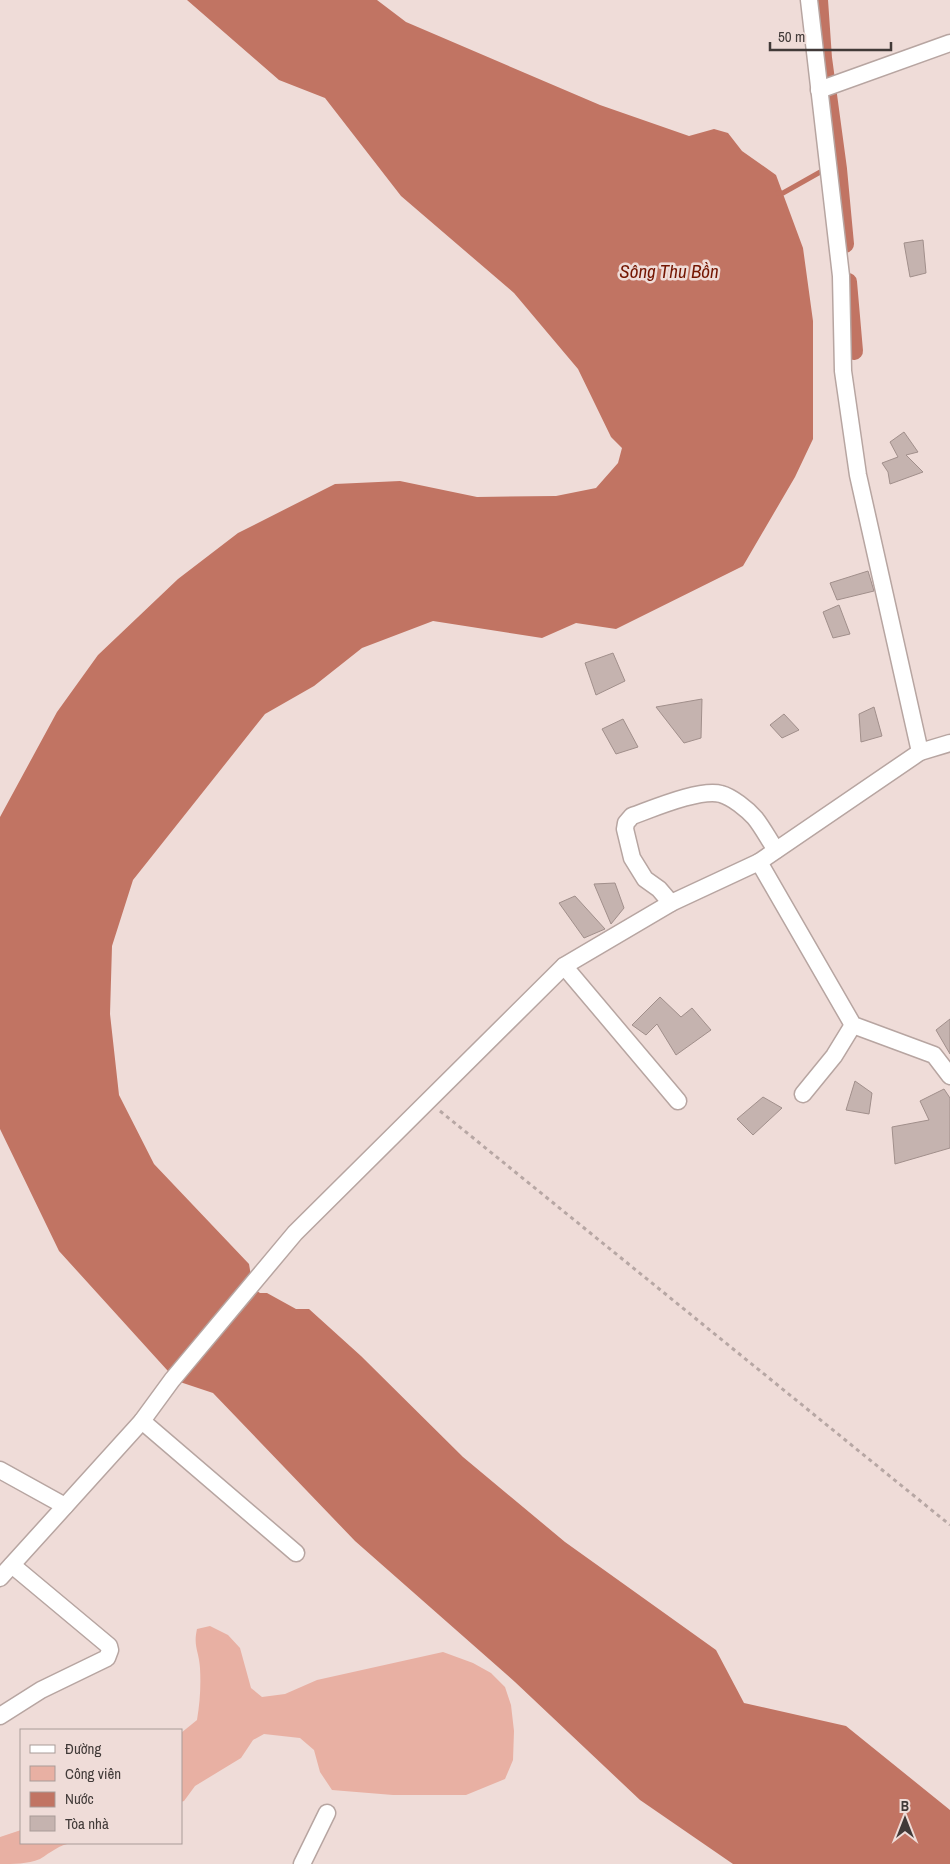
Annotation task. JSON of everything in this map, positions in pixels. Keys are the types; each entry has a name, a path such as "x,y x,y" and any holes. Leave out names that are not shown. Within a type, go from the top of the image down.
{"street":[{"path":"809,0 824,88 841,276 843,370 858,475 920,752"},
{"path":"824,88 950,43"},
{"path":"0,1578 142,1421 172,1380 295,1233 564,966 671,902 760,862 920,752 950,743"},
{"path":"671,902 664,893 644,879 632,858 625,829 626,823 632,816 712,792 728,797 750,814 776,850"},
{"path":"760,862 853,1025 934,1056 950,1076"},
{"path":"564,966 678,1101"},
{"path":"804,1094 834,1056 853,1025"},
{"path":"142,1421 296,1554"},
{"path":"0,1470 65,1506"},
{"path":"0,1716 41,1690 107,1658 110,1650 109,1646 12,1565"},
{"path":"302,1864 327,1812"}],"path":[{"path":"428,1101 950,1525"}],"green space":[{"path":"210,1626 228,1635 240,1648 251,1688 262,1697 285,1694 317,1680 443,1652 473,1663 491,1673 505,1687 511,1705 514,1731 513,1760 505,1779 466,1795 393,1795 332,1790 320,1772 314,1750 300,1738 264,1734 253,1740 241,1758 195,1786 182,1802 182,1732 197,1720 200,1700 200,1668 196,1645 197,1629"},
{"path":"20,1830 20,1844 67,1844 35,1861 0,1864 0,1837"}],"water":[{"name":"Sông Thu Bồn","path":"187,0 377,0 406,22 600,105 689,136 714,129 728,133 742,151 776,175 803,248 813,321 813,439 795,477 743,566 616,629 576,623 542,638 433,621 362,648 314,686 265,714 133,880 112,946 110,1014 119,1095 154,1164 249,1264 253,1288 260,1293 267,1293 296,1309 309,1309 361,1356 463,1457 565,1542 716,1650 744,1703 846,1726 950,1810 950,1864 733,1864 640,1800 515,1682 355,1541 213,1393 177,1381 59,1251 0,1129 0,817 57,712 98,655 178,579 238,533 335,484 400,481 477,497 556,496 596,488 618,463 622,448 611,437 578,369 514,293 401,196 325,98 279,80"}],"building":[{"path":"923,240 926,273 910,277 904,243"},
{"path":"904,432 918,452 906,455 923,472 890,484 888,472 882,463 898,457 890,442"},
{"path":"868,571 874,591 837,600 830,583"},
{"path":"839,605 850,634 833,638 823,612"},
{"path":"613,653 625,681 596,695 585,663"},
{"path":"702,699 701,738 684,743 656,707"},
{"path":"874,707 882,736 861,742 859,714"},
{"path":"784,714 799,730 782,738 770,725"},
{"path":"623,719 638,747 616,754 602,729"},
{"path":"615,883 624,908 611,924 594,884"},
{"path":"575,896 605,929 584,938 559,903"},
{"path":"660,997 681,1017 692,1008 711,1030 676,1055 657,1024 646,1035 632,1025"},
{"path":"950,1019 950,1054 936,1030"},
{"path":"855,1081 872,1093 869,1114 846,1110"},
{"path":"944,1089 950,1098 950,1148 895,1164 892,1127 929,1120 920,1101"},
{"path":"763,1097 782,1108 753,1135 737,1119"}],"waterway":[{"path":"819,0 823,58 838,169 845,244"},
{"path":"778,193 783,193 822,171"},
{"path":"848,282 854,351"}]}
